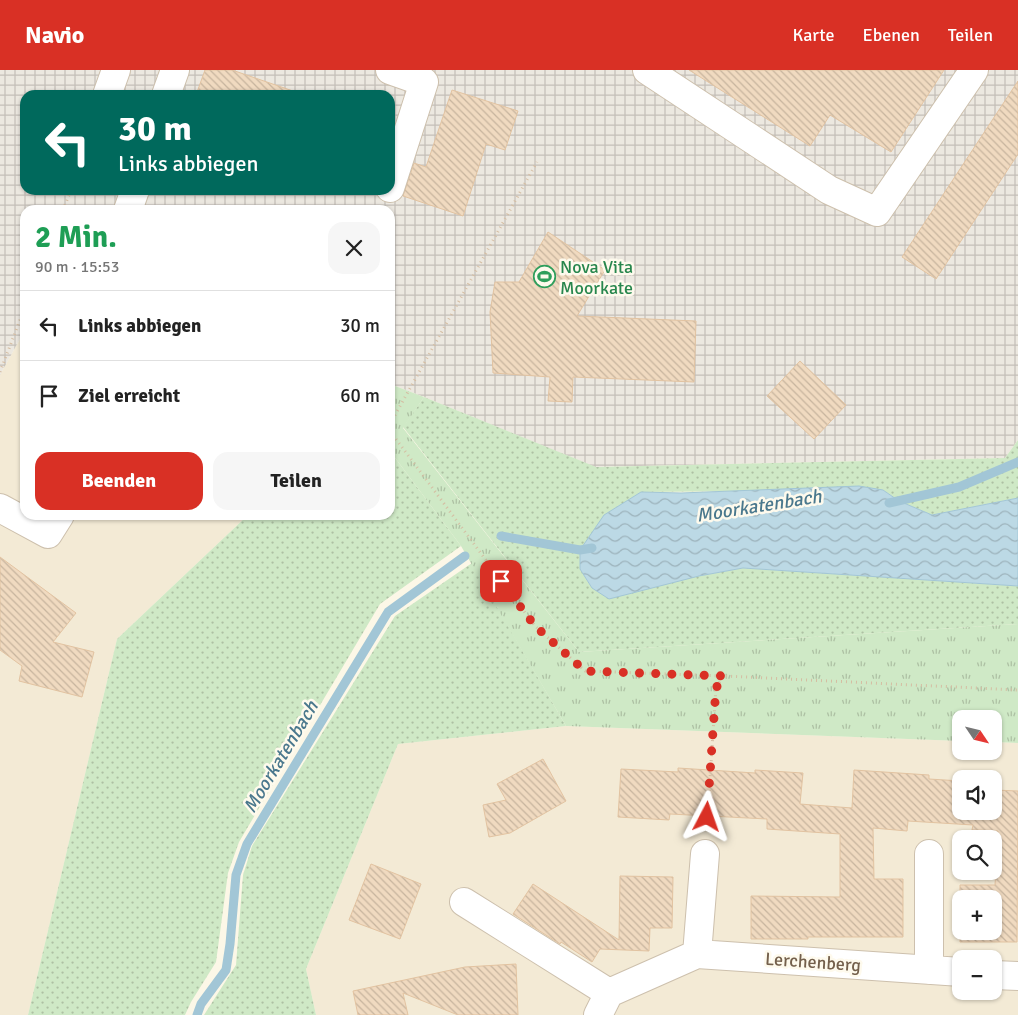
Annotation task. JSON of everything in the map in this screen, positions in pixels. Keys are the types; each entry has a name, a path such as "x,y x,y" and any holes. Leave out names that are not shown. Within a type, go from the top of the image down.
{"street":[{"path":"109,90 116,70"},
{"path":"168,90 175,70"},
{"path":"390,70 424,82 395,173"},
{"path":"648,70 829,190 877,212 974,70"},
{"path":"0,508 20,519"},
{"path":"22,520 48,534 57,520"},
{"path":"697,954 705,854"},
{"path":"929,854 929,970"},
{"name":"Lerchenberg","path":"464,902 604,1004 697,954 952,971"},
{"path":"1002,975 1018,976"}],"path":[{"path":"395,415 537,162"},
{"path":"0,372 20,321"},
{"path":"395,438 535,626 585,671 1018,690"},
{"path":"705,854 716,688 724,676"}],"shaded area":[{"path":"0,70 1018,70 1018,440 1005,458 595,467 395,386 395,205 20,205 20,339 0,375"},
{"path":"20,339 20,520 243,520 117,639 28,1015 0,1015 0,375"},
{"path":"566,726 952,741 952,760 1002,760 1002,742 1018,743 1018,1015 316,1015 306,969 398,744"}],"green space":[{"path":"395,386 424,397 403,428 579,652 1018,624 1018,743 1002,742 1002,710 952,710 952,741 566,726 461,546 395,458"},
{"path":"424,397 596,467 1005,458 1018,440 1018,498 932,515 899,501 883,490 641,492 580,550 580,569 592,588 699,576 743,568 1018,586 1018,624 579,652 403,427"},
{"path":"395,458 461,546 380,604 239,842 228,873 216,962 185,1015 28,1015 117,639 243,520 395,520"},
{"path":"472,563 566,726 398,744 306,969 316,1015 204,1015 236,965 243,875 252,846 395,616"}],"water":[{"path":"859,486 883,490 899,501 932,515 1018,498 1018,586 743,568 699,576 609,599 592,588 580,569 580,550 604,515 641,492 681,493"}],"building":[{"path":"205,70 232,70 290,90 198,90"},
{"path":"689,70 944,70 891,152 830,115 810,146"},
{"path":"1018,81 1018,154 936,279 902,257"},
{"path":"452,90 518,111 505,150 486,144 463,216 403,196 414,163 426,167"},
{"path":"548,232 605,270 577,316 696,321 694,382 573,377 572,402 548,401 550,377 493,373 490,312 495,282 519,282"},
{"path":"800,361 846,405 814,439 767,396"},
{"path":"0,557 76,613 53,642 94,652 82,697 19,681 22,666 0,650"},
{"path":"543,759 566,801 510,833 489,837 483,805 506,800 497,784"},
{"path":"678,768 755,773 755,770 803,773 800,804 852,808 854,770 929,775 929,779 952,780 952,820 1002,820 1002,790 1018,791 1017,942 960,942 960,940 1002,940 1002,890 960,890 960,885 995,885 995,880 1002,880 1002,830 972,830 973,825 908,821 907,831 873,828 874,879 903,879 903,937 751,939 751,896 840,897 840,834 767,829 767,819 670,814 669,820 618,817 621,769 678,772"},
{"path":"371,864 421,884 400,939 349,920"},
{"path":"620,876 673,877 672,928 650,928 649,951 600,949 592,962 513,914 533,884 619,940"},
{"path":"516,964 518,1015 458,1015 403,993 408,1015 358,1015 353,991 465,967"}],"waterway":[{"name":"Moorkatenbach","path":"889,503 959,487 1018,462"},
{"name":"Moorkatenbach","path":"501,536 580,550 592,548"},
{"name":"Moorkatenbach","path":"197,1015 201,1004 226,970 236,875 247,844 388,612 465,556"}],"place":[{"name":"Nova Vita Moorkate","path":"544,277"}],"route":[{"path":"501,581 535,626 585,671 724,676 716,688 707,817"}]}
